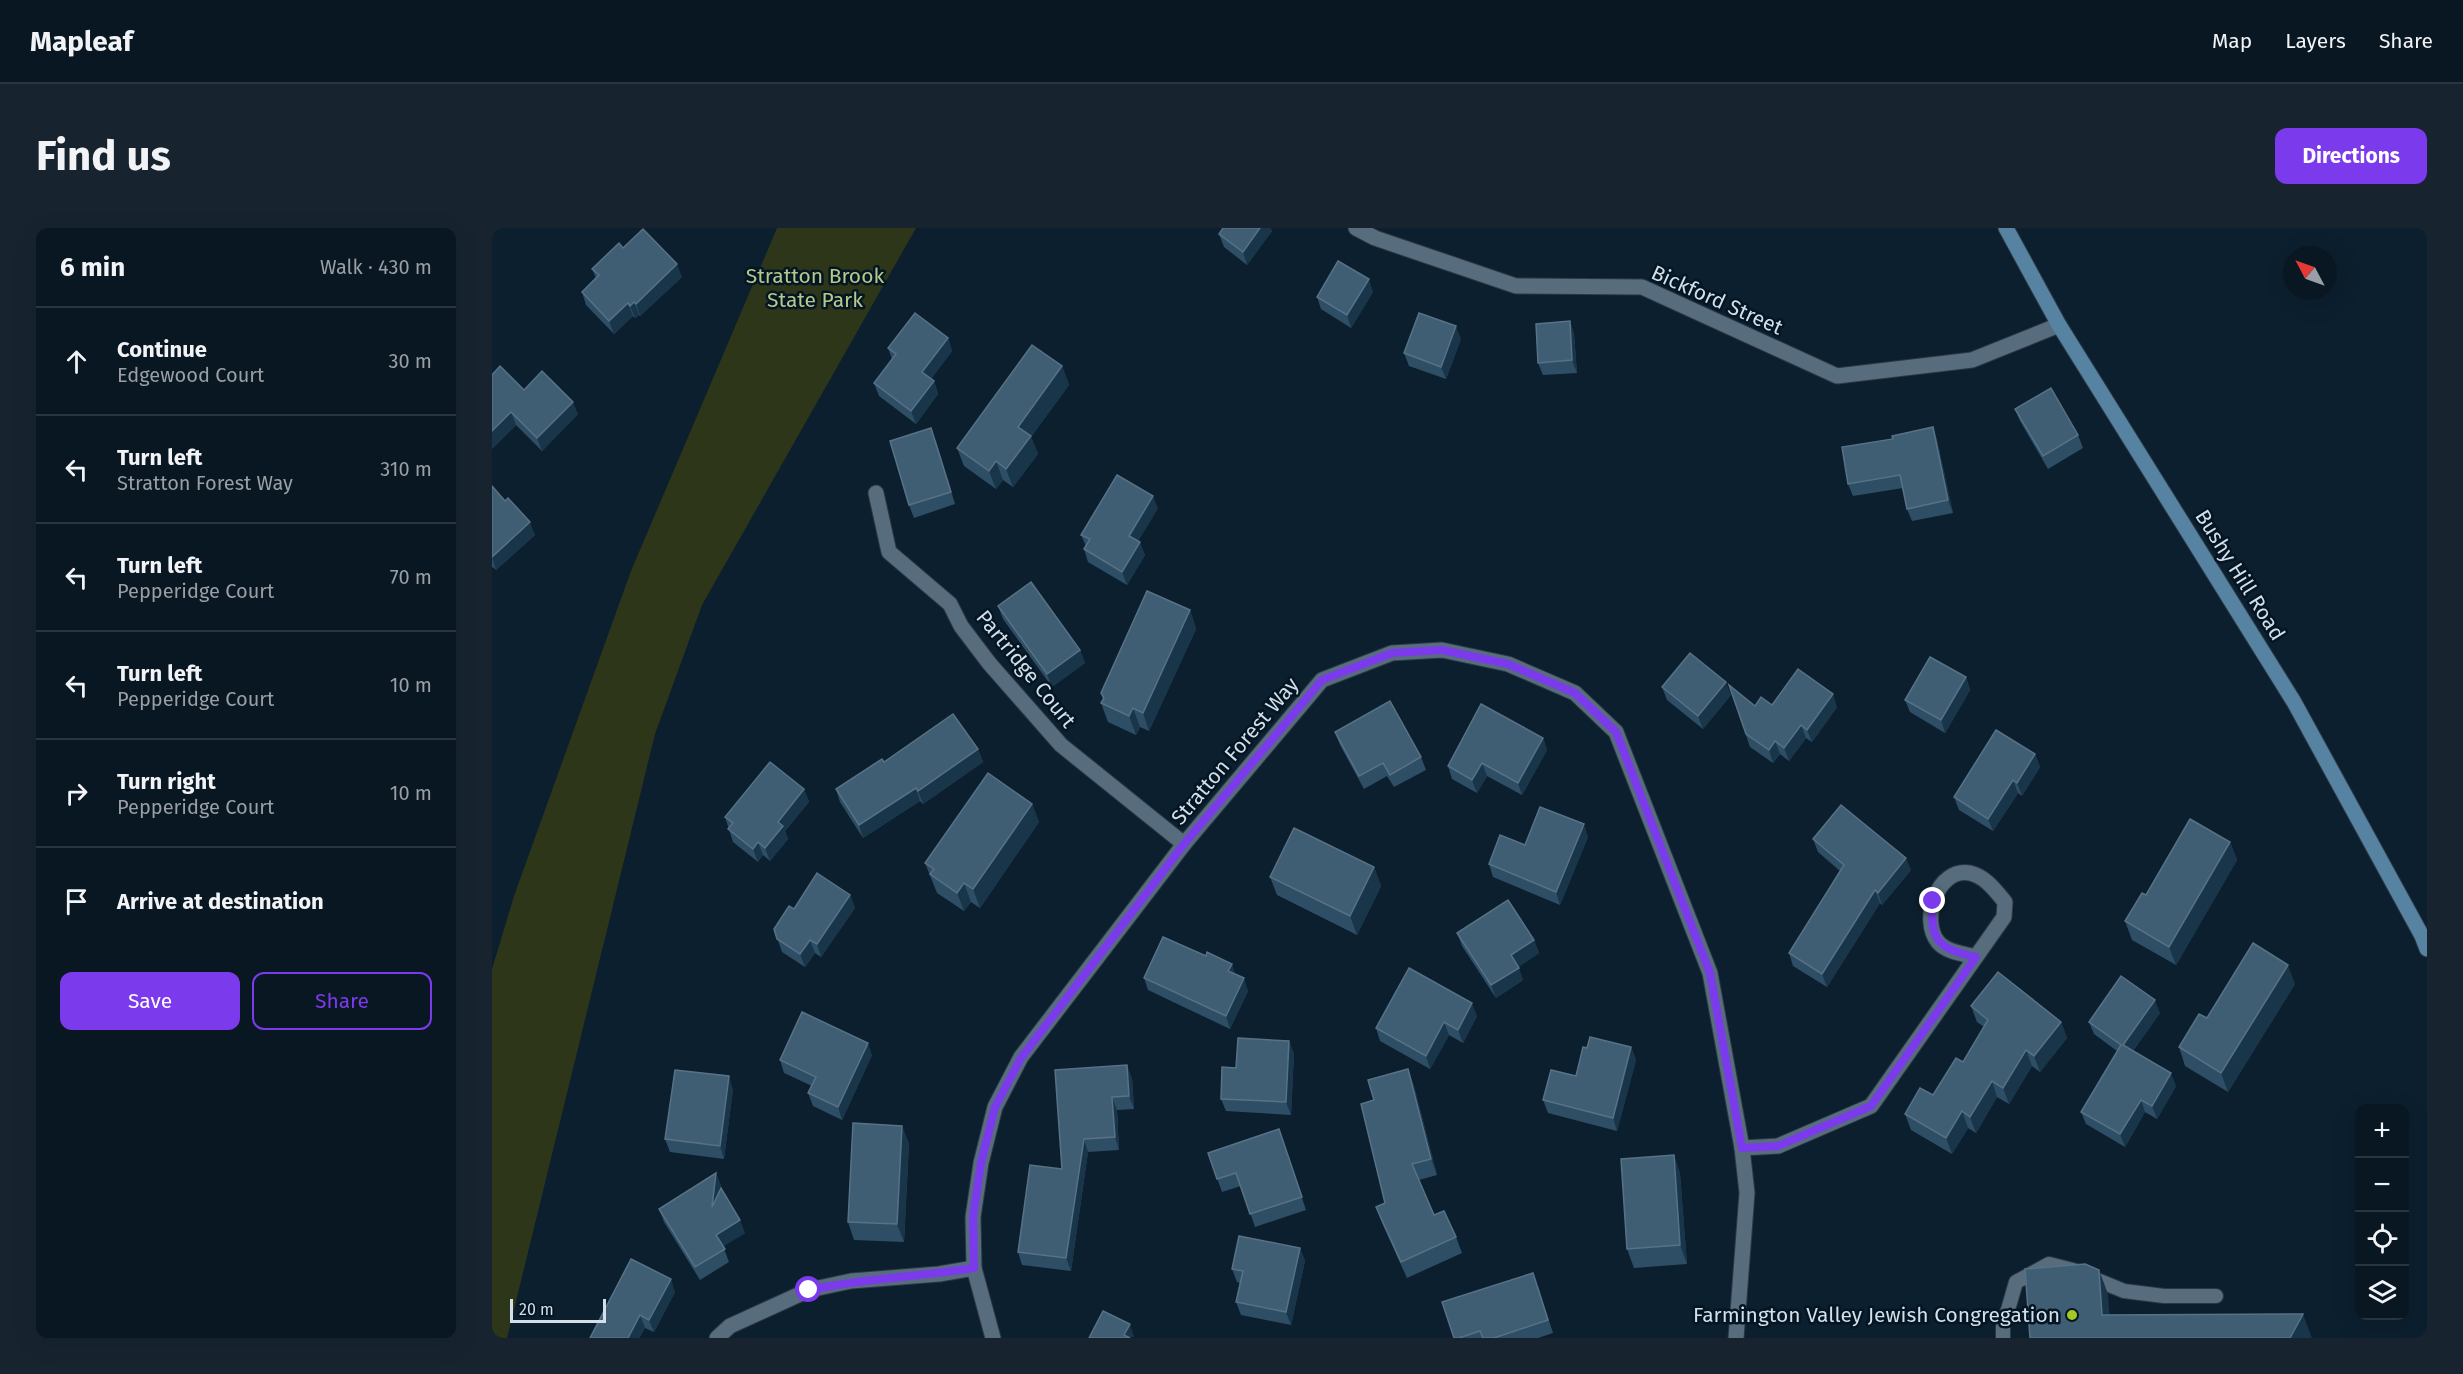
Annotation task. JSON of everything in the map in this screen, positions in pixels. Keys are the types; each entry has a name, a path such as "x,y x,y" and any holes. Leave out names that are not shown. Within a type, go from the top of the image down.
{"main road":[{"name":"Bushy Hill Road","path":"2006,228 2059,325 2294,702 2422,936 2427,950"}],"street":[{"name":"Bickford Street","path":"1356,228 1375,238 1516,286 1642,287 1837,376 1971,360 2059,325"},
{"name":"Partridge Court","path":"876,493 889,552 950,604 961,626 982,654 1061,745 1184,844"},
{"name":"Stratton Forest Way","path":"993,1338 974,1268 973,1217 981,1163 995,1107 1021,1058 1184,844 1322,680 1392,653 1442,650 1508,664 1575,693 1616,732 1710,973 1742,1148 1747,1193 1736,1338"},
{"path":"1742,1148 1778,1146 1871,1106 1976,957 2004,917 2005,902 1989,883 1969,873 1950,876 1939,888 1933,901 1931,924 1938,942 1955,952 1976,957"},
{"path":"717,1338 729,1326 809,1290 851,1281 939,1274 974,1268"}],"lane":[{"path":"2002,1338 2016,1282 2049,1264 2073,1270 2124,1292 2164,1296 2216,1296"}],"green space":[{"name":"Stratton Brook State Park","path":"777,228 916,228 702,605 655,734 507,1338 492,1338 492,969 514,896 631,571"}],"building":[{"path":"1223,228 1260,228 1243,252 1219,234"},
{"path":"643,229 677,264 636,304 634,302 630,306 628,303 609,321 582,292 599,275 592,269 619,243 623,248"},
{"path":"1338,261 1369,279 1347,315 1317,297"},
{"path":"915,313 948,338 922,372 934,381 911,411 874,383 896,354 888,348"},
{"path":"1419,313 1456,326 1441,367 1404,353"},
{"path":"1570,321 1572,360 1538,363 1536,324"},
{"path":"1032,345 1062,366 1018,427 1031,436 1006,469 996,461 989,471 957,448"},
{"path":"500,366 524,390 542,371 573,402 537,438 511,412 492,431 492,375"},
{"path":"2051,388 2078,435 2043,456 2015,409"},
{"path":"1933,427 1948,500 1907,509 1900,475 1848,484 1842,447 1893,439 1892,436"},
{"path":"931,428 951,492 909,505 890,441"},
{"path":"1117,475 1153,496 1129,536 1140,542 1122,572 1084,549 1090,539 1081,535"},
{"path":"492,486 505,501 508,498 530,522 492,557"},
{"path":"1031,582 1080,650 1047,674 998,606"},
{"path":"1147,591 1190,610 1143,713 1133,708 1129,716 1101,703 1104,698 1101,693"},
{"path":"1690,653 1726,682 1698,716 1662,687"},
{"path":"1930,657 1966,677 1941,720 1905,700"},
{"path":"1798,669 1833,694 1807,730 1801,725 1784,748 1775,741 1769,750 1746,734 1729,685 1755,706 1761,697 1772,705"},
{"path":"1390,701 1421,757 1390,775 1383,763 1359,776 1335,732"},
{"path":"1481,704 1543,738 1518,783 1482,763 1472,780 1448,766"},
{"path":"953,714 978,749 918,791 916,788 859,825 836,789 882,759 884,762"},
{"path":"1996,730 2035,754 2017,783 2013,780 1988,819 1954,797"},
{"path":"770,762 804,789 778,822 783,826 765,848 758,842 753,849 728,829 733,823 725,817"},
{"path":"988,773 1032,804 973,889 964,883 957,893 930,874 934,869 925,863"},
{"path":"1841,805 1906,858 1878,893 1875,890 1822,974 1789,953 1844,865 1813,839"},
{"path":"1540,807 1584,824 1556,892 1489,864 1500,835 1525,845"},
{"path":"2190,819 2230,842 2169,947 2125,921 2142,893 2146,895"},
{"path":"1294,828 1374,867 1350,916 1270,877"},
{"path":"817,873 850,895 817,944 810,940 800,954 777,939 774,929 789,906 794,909"},
{"path":"1508,900 1534,940 1511,955 1519,968 1491,985 1457,933"},
{"path":"1163,937 1206,956 1207,952 1232,964 1228,971 1244,978 1226,1016 1144,978"},
{"path":"2253,943 2288,965 2221,1073 2179,1047 2199,1014 2207,1018"},
{"path":"1409,968 1472,1003 1458,1030 1444,1022 1426,1056 1376,1028"},
{"path":"1998,972 2061,1022 2034,1056 2026,1050 2003,1088 1992,1081 1970,1117 1962,1111 1946,1138 1905,1114 1920,1088 1933,1095 1956,1058 1963,1062 1988,1020 1971,1006"},
{"path":"2121,976 2155,1000 2123,1045 2171,1073 2152,1106 2141,1100 2120,1134 2081,1112 2121,1045 2089,1022"},
{"path":"802,1012 868,1043 838,1107 808,1093 816,1077 780,1060"},
{"path":"1590,1037 1631,1047 1613,1118 1543,1100 1551,1070 1576,1076 1583,1047 1587,1048"},
{"path":"1238,1038 1289,1041 1286,1102 1221,1099 1222,1067 1236,1068"},
{"path":"1127,1065 1129,1096 1112,1097 1115,1137 1084,1139 1066,1258 1018,1252 1030,1165 1062,1169 1055,1070"},
{"path":"1408,1069 1431,1159 1412,1164 1434,1215 1444,1211 1456,1237 1401,1262 1376,1207 1385,1203 1361,1104 1374,1100 1368,1080"},
{"path":"675,1070 729,1076 720,1146 665,1139"},
{"path":"853,1123 902,1126 897,1224 848,1222"},
{"path":"1279,1129 1302,1197 1250,1214 1236,1173 1217,1179 1208,1153"},
{"path":"1674,1155 1680,1245 1627,1249 1621,1159"},
{"path":"716,1173 712,1207 721,1188 740,1220 716,1235 725,1249 695,1267 659,1209"},
{"path":"1239,1236 1300,1248 1286,1312 1236,1302 1243,1271 1232,1269"},
{"path":"631,1259 671,1279 649,1320 640,1315 628,1338 590,1338"},
{"path":"2085,1264 2099,1270 2102,1315 2303,1314 2290,1338 2030,1338 2025,1269"},
{"path":"1533,1273 1548,1320 1494,1338 1483,1338 1480,1331 1454,1338 1442,1302"},
{"path":"1103,1311 1130,1324 1124,1335 1130,1338 1089,1338"}],"place":[{"name":"Farmington Valley Jewish Congregation","path":"2072,1315"}],"route":[{"path":"809,1290 851,1281 939,1274 974,1268 973,1217 981,1163 995,1107 1021,1058 1184,844 1322,680 1392,653 1442,650 1508,664 1575,693 1616,732 1710,973 1742,1148 1778,1146 1871,1106 1976,957 1955,952 1938,942 1931,924 1933,901"}]}
